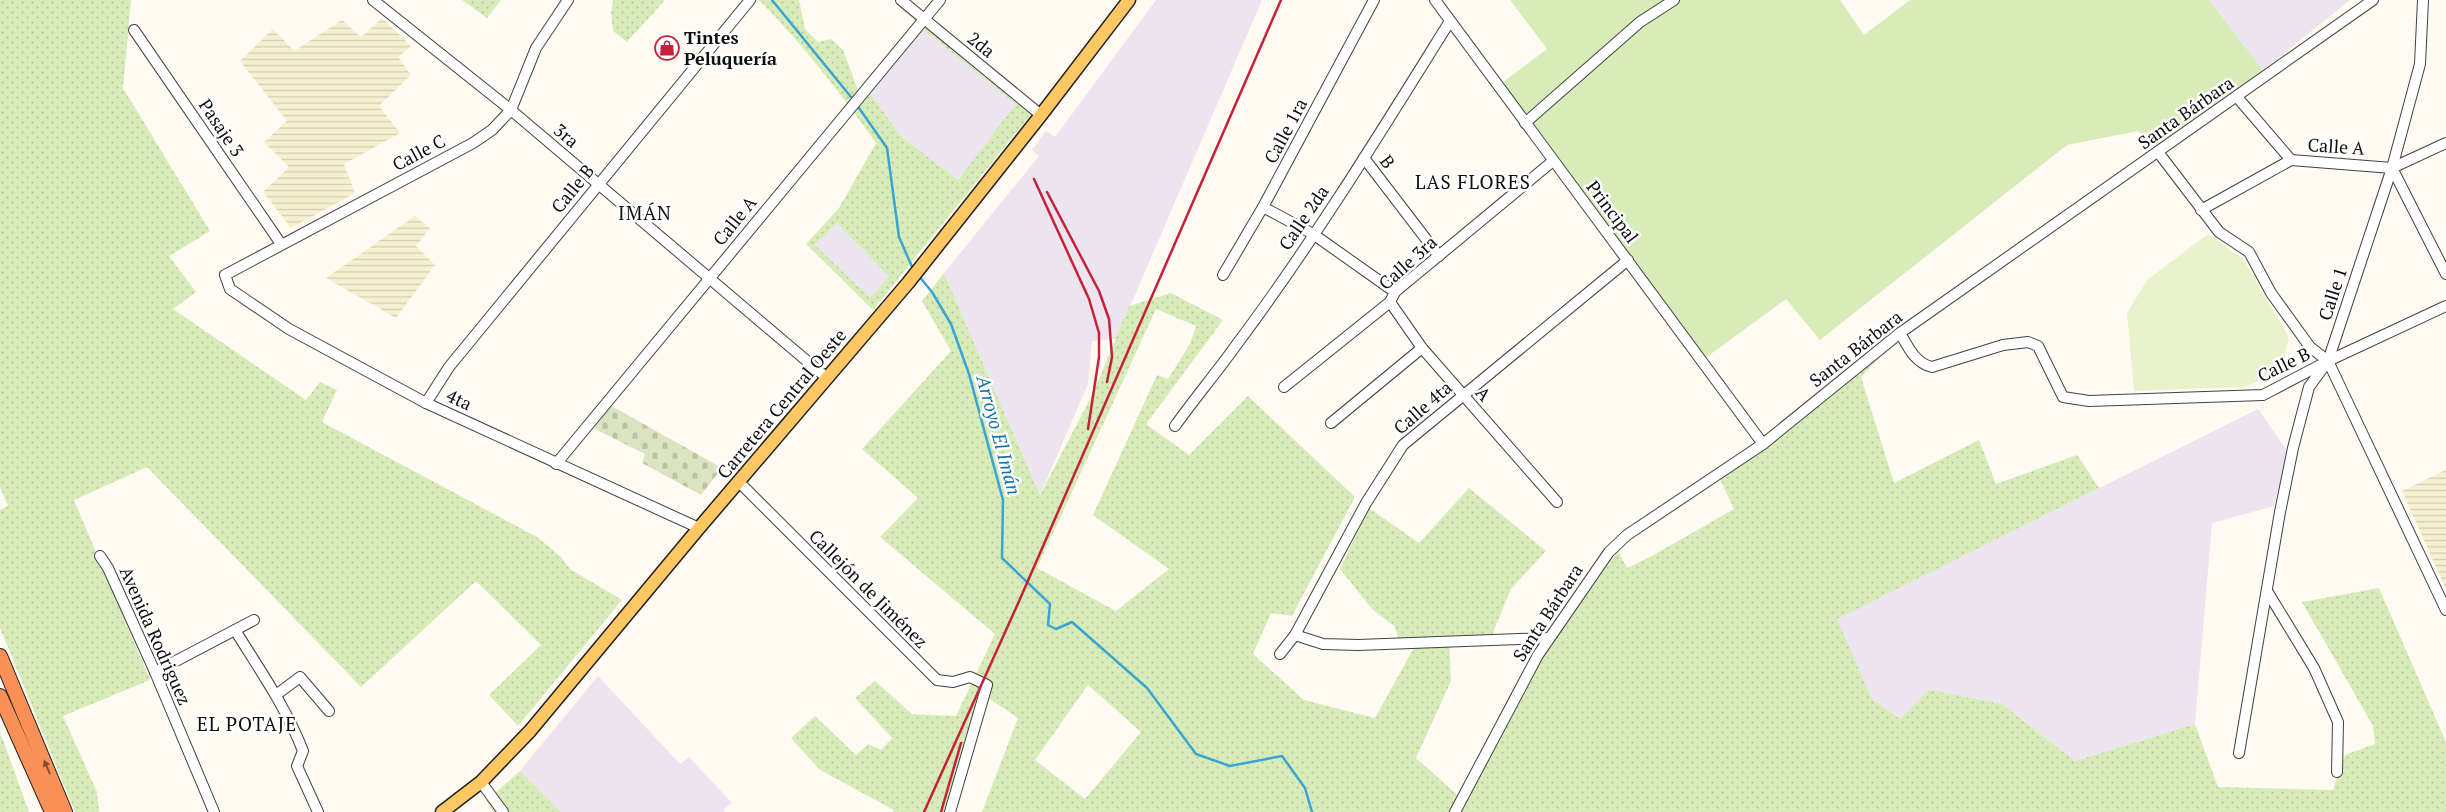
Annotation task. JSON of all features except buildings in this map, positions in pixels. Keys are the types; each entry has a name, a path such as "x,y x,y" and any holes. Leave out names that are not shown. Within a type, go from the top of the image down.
{"highway":[{"path":"0,656 65,812"},
{"path":"0,696 52,812"}],"main road":[{"name":"Carretera Central Oeste","path":"442,812 481,782 530,731 699,528 908,283 1041,116 1129,0"}],"street":[{"name":"3ra","path":"373,0 511,110 827,378"},
{"name":"Calle C","path":"225,275 473,143 492,130 511,110 536,48 568,0"},
{"name":"Calle B","path":"426,403 449,367 750,0"},
{"name":"2da","path":"901,0 1041,116"},
{"name":"Calle A","path":"556,464 940,0"},
{"name":"Calle 1ra","path":"1223,275 1263,207 1374,0"},
{"name":"Principal","path":"1435,0 1763,444"},
{"path":"1525,123 1640,22 1674,0"},
{"name":"Santa Bárbara","path":"1455,812 1533,663 1609,552 1627,535 1763,444 1900,333 2373,0"},
{"name":"Calle 1","path":"2328,361 2392,168 2420,64 2424,0"},
{"name":"Calle 2da","path":"1175,426 1237,345 1313,234 1364,158 1450,21"},
{"name":"Pasaje 3","path":"134,30 281,244"},
{"path":"2237,97 2291,160"},
{"path":"2446,142 2392,168 2446,274"},
{"path":"2158,152 2219,232 2249,252 2271,293 2310,347 2328,361 2446,610"},
{"name":"B","path":"1364,158 1439,256"},
{"name":"Calle A","path":"2201,210 2291,160 2392,168"},
{"name":"Calle 3ra","path":"1284,387 1390,302 1395,292 1553,161"},
{"path":"1263,207 1313,234 1395,292"},
{"name":"Calle 4ta","path":"1280,654 1295,635 1366,503 1403,445 1628,260"},
{"name":"4ta","path":"225,275 230,289 288,329 426,403 699,528"},
{"name":"A","path":"1390,302 1422,348 1557,502"},
{"name":"Calle B","path":"1900,333 1915,357 1924,365 1932,367 2003,345 2028,342 2038,346 2063,397 2089,401 2263,395 2328,361 2446,306"},
{"path":"1331,423 1422,348"},
{"path":"2239,753 2280,512 2309,387 2328,361"},
{"name":"Callejón de Jiménez","path":"739,482 937,680 953,682 970,677 987,685 950,812"},
{"name":"Avenida Rodriguez","path":"100,556 108,568 156,672 214,812"},
{"path":"2267,591 2314,668 2328,696 2338,722 2337,772"},
{"path":"156,672 254,620"},
{"path":"235,630 276,695 303,751 297,766 318,812"},
{"path":"1295,635 1322,644 1358,645 1549,638"},
{"path":"276,695 300,677 329,710"},
{"path":"481,782 503,812"}],"shaded area":[{"path":"1156,0 1262,0 1116,339 1092,341 1088,384 1040,495 944,273 1039,156 1032,150 1046,131 1055,137"},
{"path":"2209,0 2350,0 2263,70"},
{"path":"382,18 411,46 398,57 411,75 379,106 400,133 344,164 355,193 291,228 263,192 289,167 264,142 287,121 240,61 273,29 294,51 342,20 361,37"},
{"path":"924,30 1017,104 958,180 901,136 870,93"},
{"path":"415,216 430,228 416,246 435,265 396,318 326,278"},
{"path":"837,223 889,277 870,299 815,245"},
{"path":"2258,409 2288,452 2274,506 2212,523 2195,724 2075,761 2002,704 1900,719 1872,699 1836,619"},
{"path":"2446,470 2446,589 2402,491"},
{"path":"598,676 680,764 689,757 732,803 723,810 725,812 561,812 520,771"}],"green space":[{"path":"0,0 131,0 123,88 210,231 169,256 196,292 173,309 306,400 320,382 337,390 322,422 537,537 560,556 570,569 622,600 518,726 489,695 541,645 476,581 361,687 147,467 74,500 150,680 63,716 97,792 99,812 75,812 0,628 0,510 8,506 0,487"},
{"path":"462,0 501,0 487,18"},
{"path":"613,0 665,0 627,42 613,31 611,13"},
{"path":"759,0 799,0 805,29 818,42 831,39 843,50 858,90 922,15 1036,108 873,310 806,244 839,208 876,143 820,69","holes":["924,30 1016,104 958,180 901,136 870,93","837,223 889,277 870,298 815,245"]},
{"path":"1510,0 1840,0 1864,35 1910,0 2209,0 2263,70 2154,147 2138,131 2067,145 1820,340 1786,299 1704,359 1499,85 1547,49"},
{"path":"2208,234 2243,259 2289,337 2280,371 2245,387 2134,391 2127,313 2147,280"},
{"path":"944,273 1040,495 1094,391 1129,306 1171,293 1223,320 1146,424 1189,455 1248,396 1355,497 1292,616 1271,613 1253,654 1304,700 1375,718 1417,642 1400,643 1394,626 1372,609 1340,569 1369,508 1419,543 1469,488 1546,551 1511,589 1491,637 1449,638 1451,681 1416,758 1463,800 1541,659 1618,551 1627,568 1734,509 1717,473 1895,342 1861,377 1894,483 1979,440 1996,484 2077,455 2099,488 1837,619 1872,699 1900,719 1929,690 2002,704 2075,761 2195,724 2218,787 2333,790 2345,755 2375,744 2373,726 2302,602 2379,588 2446,742 2446,812 982,812 1018,718 985,696 951,812 893,812 894,810 820,770 791,738 815,716 856,755 868,744 881,750 892,738 855,698 875,681 912,714 956,716 995,634 880,537 918,498 862,449 951,351 922,301","holes":["1156,309 1196,326 1190,344 1168,379 1157,375 1093,515 1169,569 1116,611 1037,568","1088,685 1141,732 1085,799 1035,760"]},
{"path":"608,404 722,468 701,495 642,463 645,454 591,427"},
{"path":"0,733 3,740 29,812 0,812"},
{"path":"520,771 561,812 494,812 486,801"}],"waterway":[{"name":"Arroyo El Imán","path":"772,0 851,97"},
{"name":"Arroyo El Imán","path":"859,108 887,148 899,237 913,269"},
{"name":"Arroyo El Imán","path":"918,275 932,292 951,324 969,374 1003,500 1002,558 1050,604 1048,625 1056,629 1072,622 1147,688 1196,754 1230,766 1282,756 1305,788 1312,812"}],"railway":[{"path":"924,812 1020,599 1281,0"},
{"path":"1034,179 1089,299 1099,333 1099,357 1088,429"},
{"path":"1047,192 1099,291 1109,319 1112,357 1107,382"},
{"path":"941,812 961,743"}],"place":[{"name":"Tintes Peluquería","path":"667,48"}],"district":[{"name":"LAS FLORES","path":"1473,182"},
{"name":"IMÁN","path":"645,213"},
{"name":"EL POTAJE","path":"247,724"}]}
